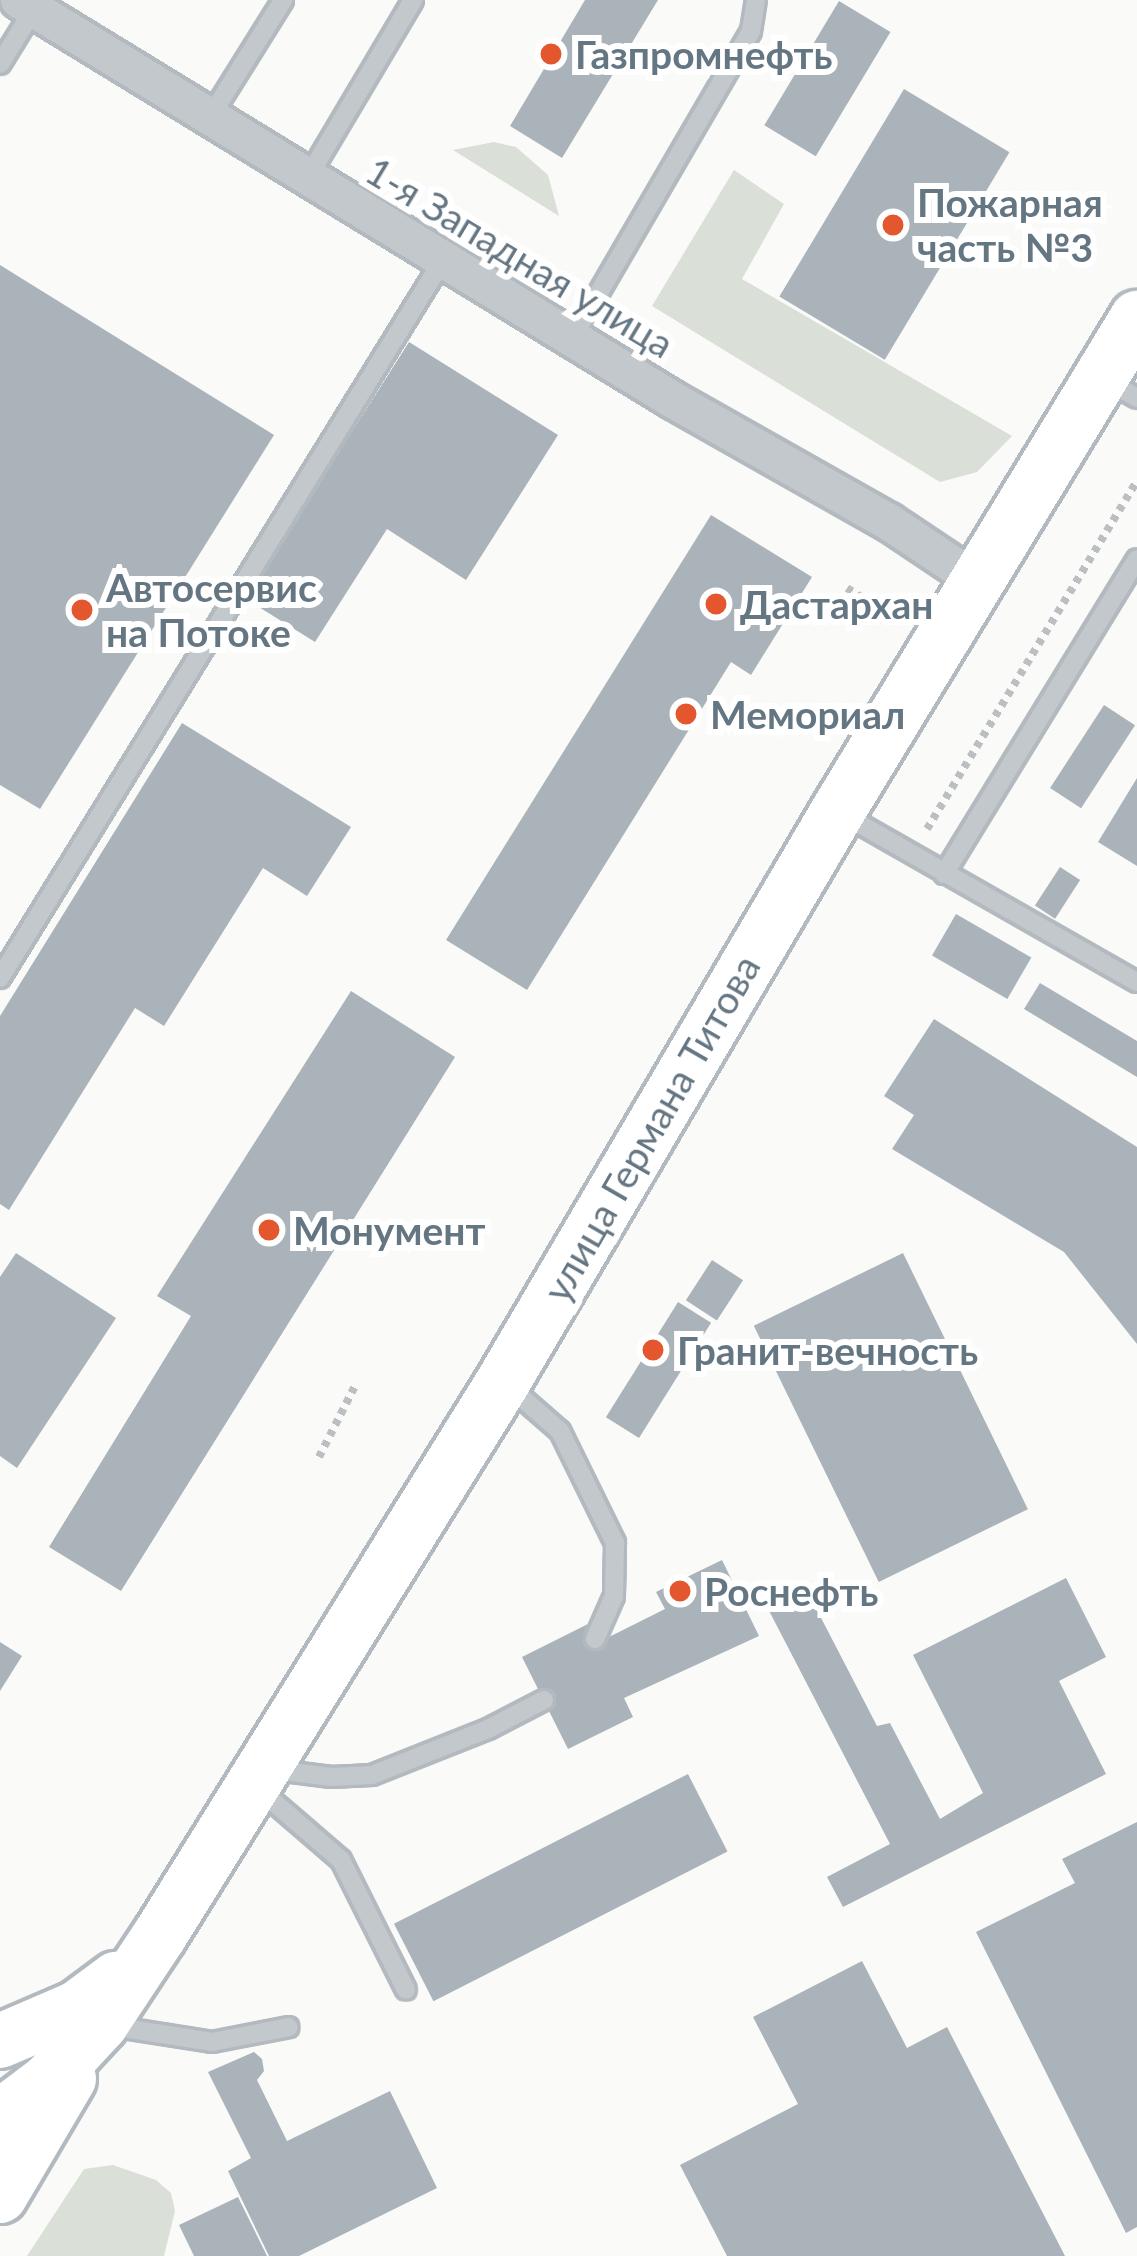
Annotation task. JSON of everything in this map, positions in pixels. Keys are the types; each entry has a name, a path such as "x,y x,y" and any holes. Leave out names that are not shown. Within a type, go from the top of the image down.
{"street":[{"name":"1-я Западная улица","path":"27,4 443,260 889,522 980,583"},
{"name":"улица Германа Титова","path":"160,1935 503,1382 838,811 980,583 1119,388 1137,318"},
{"path":"0,2195 100,2024 160,1935"},
{"path":"0,2042 77,2008 113,1982 160,1935"},
{"path":"0,2117 50,2080 100,2024"}],"lane":[{"path":"209,117 283,0"},
{"path":"308,177 413,0"},
{"path":"573,337 751,31 756,0"},
{"path":"0,64 27,4"},
{"path":"0,978 443,260"},
{"path":"944,874 1137,559"},
{"path":"838,811 1137,982"},
{"path":"503,1382 560,1431 615,1544 614,1596 595,1639"},
{"path":"259,1776 372,1774 488,1729 544,1700"},
{"path":"259,1776 341,1860 406,1990"},
{"path":"100,2024 212,2042 289,2027"}],"path":[{"path":"911,856 1137,481"},
{"path":"847,588 905,626"},
{"path":"319,1456 355,1386"}],"shaded area":[{"path":"494,142 516,147 548,175 559,216 453,150"},
{"path":"734,170 784,204 742,279 1012,436 977,472 940,482 652,306"},
{"path":"113,2165 156,2180 171,2193 175,2211 164,2256 27,2256 84,2169"}],"building":[{"path":"585,0 658,0 562,158 510,126"},
{"path":"839,1 890,32 816,156 764,125"},
{"name":"Пожарная часть №3","path":"904,89 1009,152 885,360 779,296"},
{"name":"Автосервис на Потоке","path":"0,265 274,435 40,809 0,785"},
{"path":"409,342 558,435 466,580 387,529 315,642 246,599"},
{"path":"711,515 812,577 751,675 731,662 527,990 446,940"},
{"path":"1104,705 1135,725 1081,808 1050,788"},
{"path":"182,723 351,827 307,896 263,868 164,1026 135,1008 9,1210 0,1204 0,1016"},
{"path":"1137,778 1137,866 1098,842"},
{"path":"1060,867 1080,880 1055,919 1035,906"},
{"path":"956,914 1031,958 1007,999 932,956"},
{"path":"1040,983 1137,1041 1137,1077 1024,1009"},
{"path":"351,991 455,1057 121,1591 49,1547 191,1316 157,1296"},
{"path":"934,1019 1137,1147 1137,1344 1064,1252 892,1149 914,1115 884,1096"},
{"path":"16,1253 116,1318 17,1468 0,1456 0,1277"},
{"path":"903,1253 1028,1509 879,1582 754,1326"},
{"path":"712,1260 743,1280 717,1320 686,1300"},
{"path":"678,1302 711,1323 639,1438 606,1417"},
{"path":"722,1560 759,1636 624,1698 633,1717 568,1749 522,1657 588,1624 597,1643 665,1609 656,1592"},
{"path":"1066,1578 1106,1657 1059,1681 1106,1774 843,1907 827,1877 890,1844 765,1603 803,1583 877,1726 890,1723 940,1819 983,1793 913,1655"},
{"path":"0,1642 22,1656 0,1691"},
{"path":"688,1774 727,1852 433,2001 394,1924"},
{"path":"1137,1822 1137,2227 1126,2233 976,1932 1075,1883 1062,1859"},
{"path":"862,1961 907,2048 947,2027 1065,2256 727,2256 680,2165 798,2104 753,2017"},
{"path":"254,2052 262,2059 264,2071 257,2080 287,2141 390,2091 437,2188 299,2256 269,2256 228,2171 251,2158 208,2072"},
{"path":"238,2197 267,2256 194,2256 179,2225"}],"place":[{"name":"Газпромнефть","path":"551,54"},
{"name":"Пожарная часть №3","path":"893,225"},
{"name":"Дастархан","path":"716,604"},
{"name":"Автосервис на Потоке","path":"82,610"},
{"name":"Мемориал","path":"686,714"},
{"name":"Монумент","path":"269,1230"},
{"name":"Гранит-вечность","path":"653,1350"},
{"name":"Роснефть","path":"680,1591"}]}
